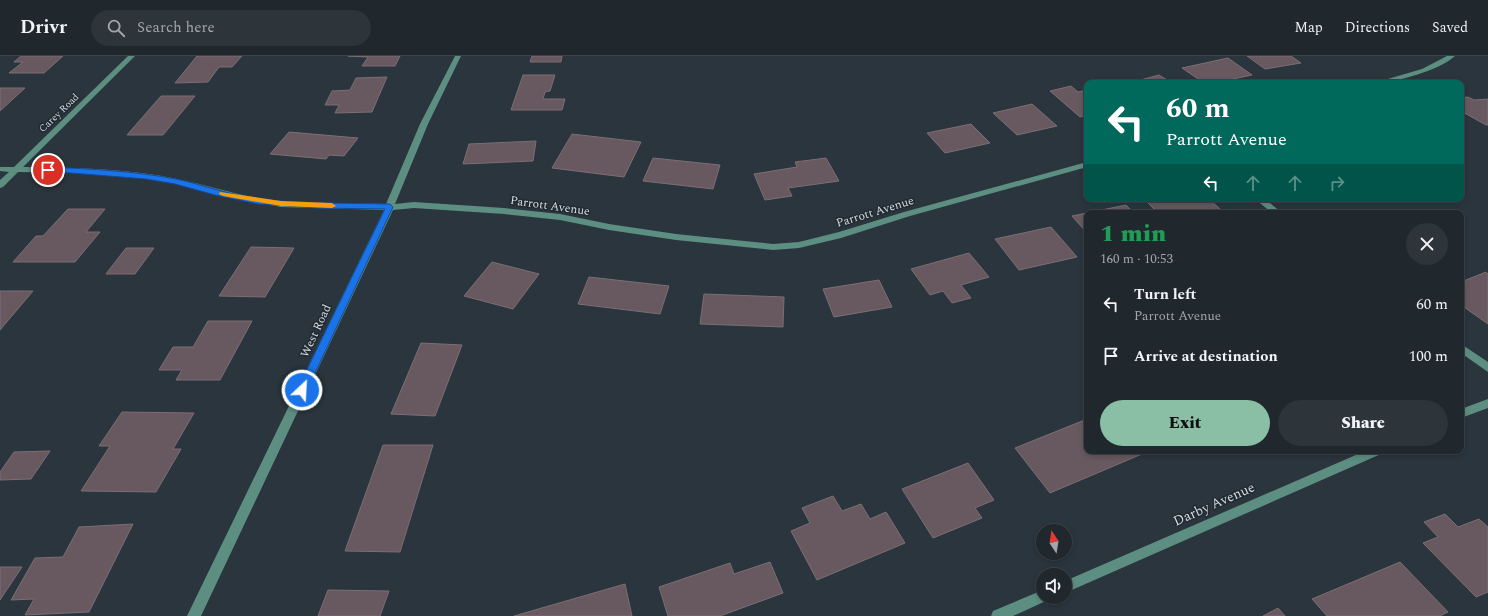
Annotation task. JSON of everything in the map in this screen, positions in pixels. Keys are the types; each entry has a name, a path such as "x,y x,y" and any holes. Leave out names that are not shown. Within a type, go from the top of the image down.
{"street":[{"name":"Carey Road","path":"0,185 132,56"},
{"name":"West Road","path":"194,616 390,207 424,124 458,56"},
{"path":"1389,80 1424,70 1452,56"},
{"name":"Parrott Avenue","path":"0,169 80,171 131,175 176,181 215,192 281,204 390,207 414,205 504,211 560,217 609,227 676,237 773,247 799,245 841,235 907,214 1084,165"},
{"path":"1263,202 1274,210"},
{"path":"1464,350 1488,368"},
{"path":"1464,413 1488,402"},
{"name":"Darby Avenue","path":"1072,584 1370,454"},
{"path":"998,616 1036,599"}],"building":[{"path":"21,56 63,56 44,73 9,73 23,62 14,62"},
{"path":"197,56 242,56 232,67 219,67 208,82 175,83"},
{"path":"348,56 400,56 395,66 362,66 368,57"},
{"path":"532,56 562,56 561,62 530,62"},
{"path":"1247,56 1291,56 1301,63 1265,69"},
{"path":"1228,58 1252,75 1228,80 1200,80 1182,68"},
{"path":"523,75 555,75 550,91 545,92 543,99 565,99 562,110 511,110"},
{"path":"1159,75 1167,80 1140,80"},
{"path":"387,77 372,112 335,113 339,105 325,105 332,91 350,90 356,78"},
{"path":"1071,86 1078,92 1084,91 1084,116 1080,117 1050,91"},
{"path":"0,88 25,88 0,111"},
{"path":"161,96 195,96 163,135 127,135"},
{"path":"1468,97 1474,100 1488,99 1488,125 1464,113 1464,98"},
{"path":"1032,104 1057,126 1017,135 993,113"},
{"path":"971,124 990,143 945,153 927,133"},
{"path":"289,132 358,138 344,156 329,155 326,159 270,154"},
{"path":"572,134 641,142 624,177 552,168"},
{"path":"536,141 533,161 463,164 469,144"},
{"path":"653,158 720,165 713,189 643,181"},
{"path":"826,158 839,181 788,188 792,196 765,200 754,174 797,167 795,162"},
{"path":"1147,202 1212,202 1220,209 1216,210 1155,210"},
{"path":"1126,205 1131,210 1102,210"},
{"path":"68,209 105,209 86,232 100,232 75,262 13,262 36,236 43,236"},
{"path":"1084,214 1084,230 1072,216"},
{"path":"1051,227 1077,257 1019,270 995,239"},
{"path":"251,247 294,248 265,297 219,296"},
{"path":"126,248 154,248 135,274 106,274"},
{"path":"969,253 989,277 961,285 971,298 952,303 943,291 930,295 911,269"},
{"path":"492,262 539,274 513,309 464,296"},
{"path":"1486,272 1488,274 1488,324 1464,307 1464,281"},
{"path":"589,277 669,286 660,314 578,304"},
{"path":"879,280 892,307 834,317 823,289"},
{"path":"0,291 33,291 0,330"},
{"path":"704,294 784,297 783,327 700,324"},
{"path":"208,321 252,321 220,380 176,380 182,370 159,370 173,347 193,347"},
{"path":"421,343 462,345 435,416 391,414"},
{"path":"122,412 194,413 173,449 181,449 156,492 81,491 110,446 99,446"},
{"path":"1084,420 1084,454 1142,454 1050,493 1015,448"},
{"path":"383,445 433,445 400,552 345,551"},
{"path":"50,451 31,479 0,480 0,472 14,452"},
{"path":"968,463 994,500 975,508 982,518 933,538 902,489"},
{"path":"833,496 842,511 861,504 870,519 886,512 905,543 817,580 791,531 810,523 802,508"},
{"path":"1445,514 1458,527 1479,519 1488,527 1488,592 1476,597 1423,543 1438,537 1424,522"},
{"path":"133,524 89,612 25,615 34,599 11,600 35,558 63,557 79,527"},
{"path":"770,562 783,593 720,616 668,616 659,587 730,563 734,574"},
{"path":"1400,562 1448,612 1440,616 1327,616 1312,599"},
{"path":"0,567 22,567 0,600"},
{"path":"625,584 632,616 514,616"},
{"path":"328,590 389,591 380,616 318,616"},
{"path":"1278,608 1285,616 1263,616"}],"slow traffic":[{"path":"223,194 281,204 332,206"}],"route":[{"path":"48,170 131,175 176,181 215,192 281,204 390,207 302,390"}]}
